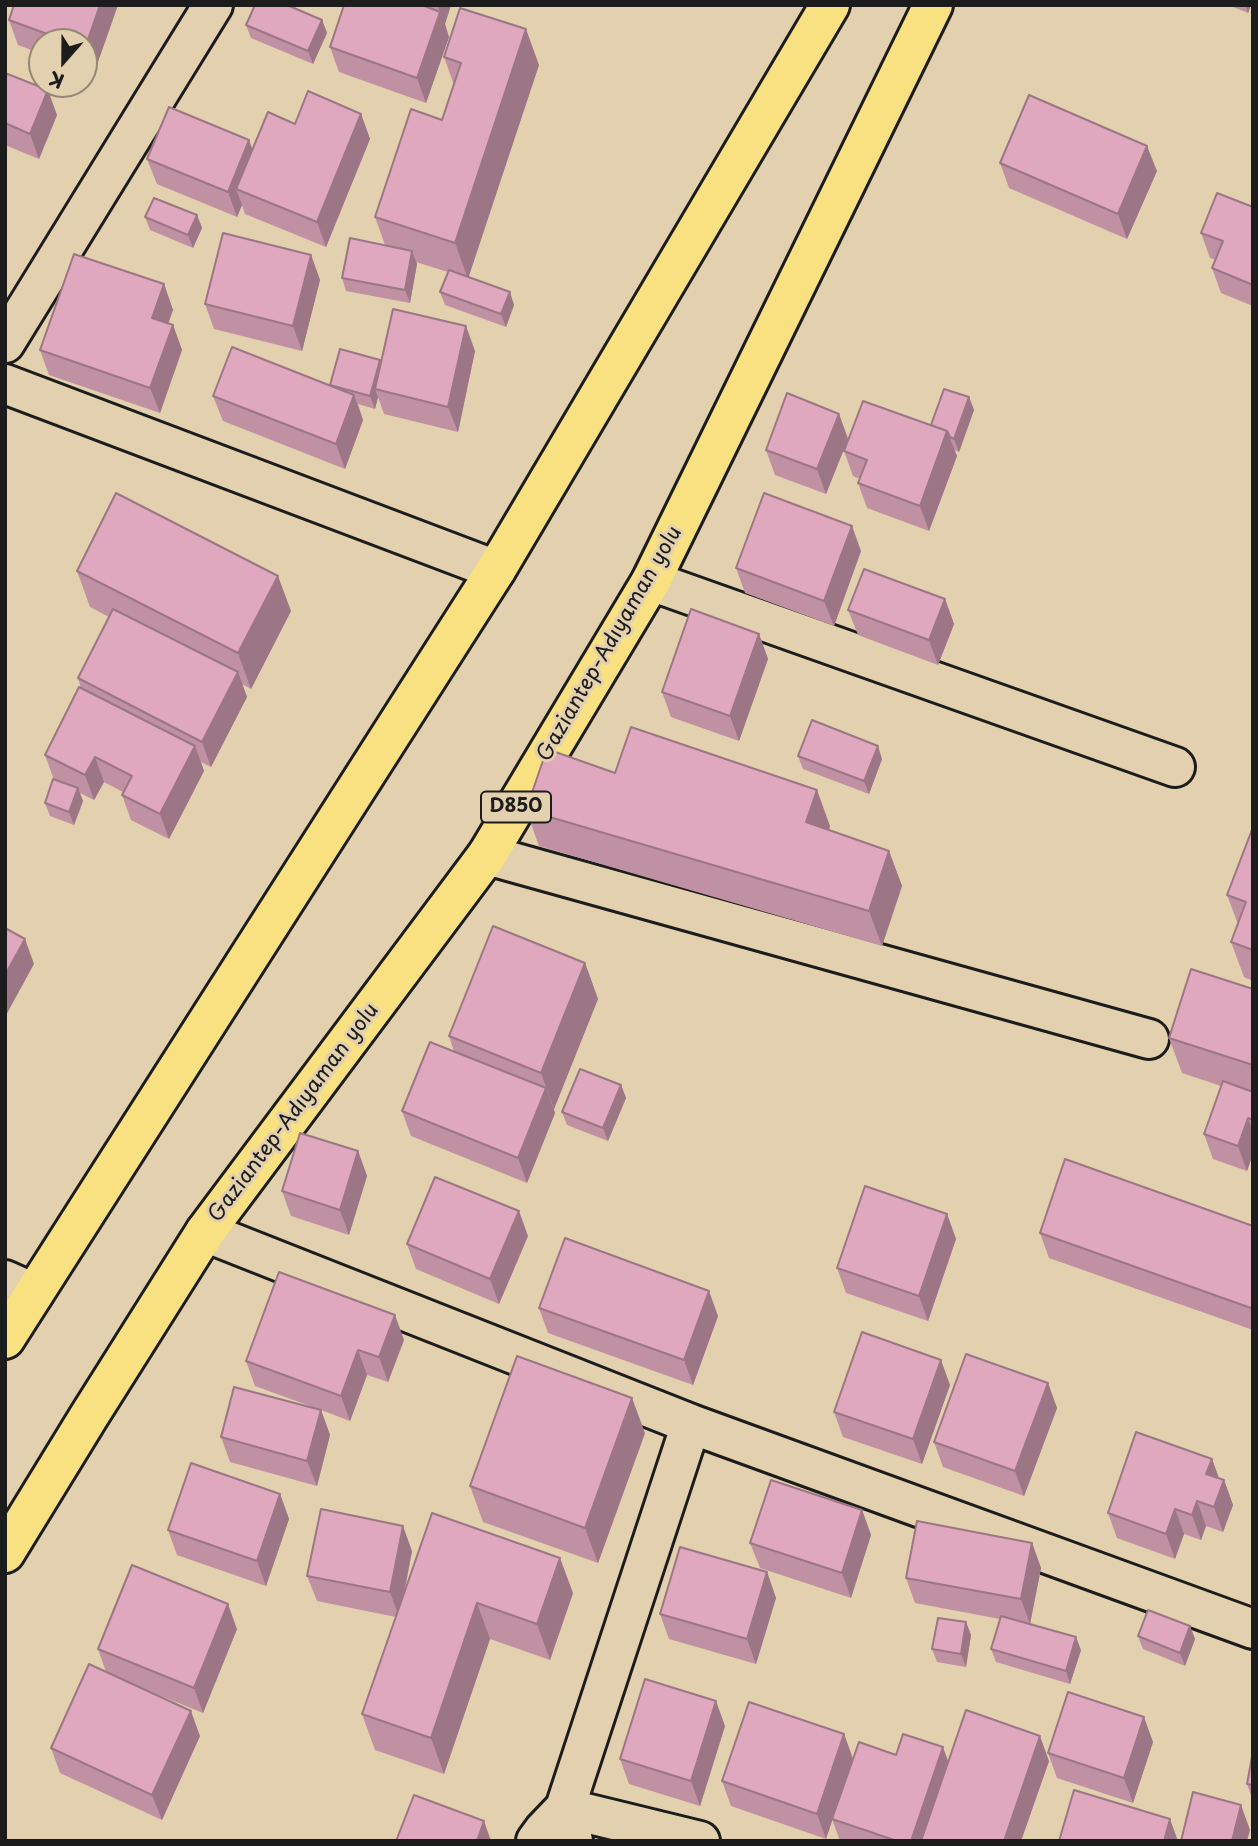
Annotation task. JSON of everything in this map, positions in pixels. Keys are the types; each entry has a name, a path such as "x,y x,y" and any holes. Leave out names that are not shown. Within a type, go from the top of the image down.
{"highway":[{"path":"5,1339 19,1286 496,570 830,5"},
{"name":"Gaziantep-Adıyaman yolu","path":"5,1553 205,1232 487,855 651,581 933,5"}],"street":[{"path":"5,343 213,5"},
{"path":"5,384 496,570"},
{"path":"651,581 1175,767"},
{"path":"487,855 1149,1039"},
{"path":"205,1232 691,1424 1253,1629"},
{"path":"569,1824 691,1424"},
{"path":"536,1841 544,1830 569,1824 700,1841"}],"building":[{"path":"14,5 100,5 92,28 31,28 9,20"},
{"path":"255,5 287,5 322,20 308,51 246,25"},
{"path":"344,5 422,5 440,12 417,78 330,47"},
{"path":"460,8 526,29 455,243 375,217 411,109 442,120 461,63 444,57"},
{"path":"5,73 28,82 28,98 45,98 30,134 5,123"},
{"path":"308,91 361,114 317,222 236,189 268,112 295,124"},
{"path":"1029,95 1147,146 1118,214 1000,163"},
{"path":"169,107 249,140 228,192 147,159"},
{"path":"1217,193 1253,207 1253,285 1212,268 1223,241 1201,233"},
{"path":"154,198 197,215 188,235 145,217"},
{"path":"223,233 311,255 293,326 205,304"},
{"path":"350,238 412,251 405,290 342,278"},
{"path":"74,254 164,284 152,318 173,325 150,388 40,350"},
{"path":"449,270 510,292 501,314 440,292"},
{"path":"393,309 466,326 448,407 375,389"},
{"path":"232,347 354,395 336,444 213,396"},
{"path":"340,349 380,360 370,396 330,385"},
{"path":"944,389 969,397 954,439 947,431 931,425"},
{"path":"787,393 839,414 817,469 766,450"},
{"path":"863,401 947,431 920,506 858,483 867,460 844,451"},
{"path":"116,493 278,576 238,653 77,571"},
{"path":"764,493 852,526 824,601 736,568"},
{"path":"864,569 945,599 929,640 848,610"},
{"path":"113,609 238,672 202,742 78,678"},
{"path":"691,609 759,634 730,716 662,692"},
{"path":"79,687 195,746 160,814 122,795 132,776 95,757 85,775 45,755"},
{"path":"812,720 878,746 864,781 798,756"},
{"path":"631,727 817,790 806,822 889,851 869,911 526,810 547,749 615,773"},
{"path":"53,779 78,788 69,812 45,803"},
{"path":"1253,827 1253,950 1231,942 1246,902 1227,895"},
{"path":"493,926 585,963 541,1073 449,1036"},
{"path":"5,928 25,939 5,975"},
{"path":"1191,969 1253,989 1253,1065 1169,1038"},
{"path":"430,1042 546,1088 518,1158 402,1111"},
{"path":"580,1069 621,1085 603,1128 562,1112"},
{"path":"1223,1081 1253,1092 1253,1120 1248,1118 1238,1146 1204,1134"},
{"path":"300,1133 358,1151 340,1210 282,1191"},
{"path":"1065,1159 1253,1226 1251,1308 1040,1233"},
{"path":"435,1177 519,1211 490,1279 407,1244"},
{"path":"865,1186 947,1214 919,1296 837,1268"},
{"path":"565,1238 709,1291 684,1360 539,1308"},
{"path":"279,1272 395,1315 379,1357 358,1350 341,1396 246,1361"},
{"path":"862,1332 941,1360 913,1439 834,1412"},
{"path":"966,1354 1048,1383 1015,1471 934,1442"},
{"path":"517,1356 632,1398 585,1528 470,1486"},
{"path":"234,1387 321,1410 307,1461 221,1437"},
{"path":"1136,1432 1212,1459 1206,1474 1224,1480 1214,1507 1197,1501 1192,1515 1175,1509 1166,1534 1108,1513"},
{"path":"191,1463 280,1494 257,1561 168,1530"},
{"path":"771,1480 862,1510 842,1573 750,1543"},
{"path":"321,1509 403,1526 390,1592 307,1576"},
{"path":"432,1513 560,1558 537,1624 477,1603 431,1738 362,1714"},
{"path":"917,1521 1032,1543 1021,1599 906,1578"},
{"path":"680,1547 767,1572 747,1639 660,1614"},
{"path":"132,1565 228,1604 194,1688 98,1649"},
{"path":"1148,1610 1190,1626 1180,1653 1138,1636"},
{"path":"1001,1616 1076,1637 1066,1671 991,1649"},
{"path":"938,1618 966,1622 961,1654 932,1649"},
{"path":"89,1664 191,1711 152,1795 51,1748"},
{"path":"645,1679 716,1701 691,1781 620,1759"},
{"path":"1068,1692 1144,1717 1124,1778 1048,1753"},
{"path":"749,1702 844,1734 817,1814 722,1781"},
{"path":"966,1710 1040,1736 1004,1841 921,1841"},
{"path":"903,1734 943,1747 911,1841 897,1841 832,1819 859,1742 896,1755"},
{"path":"1253,1751 1253,1785 1247,1784"},
{"path":"1074,1790 1170,1819 1164,1841 1059,1841"},
{"path":"1193,1792 1241,1805 1232,1841 1181,1841"},
{"path":"414,1795 484,1821 477,1841 396,1841"}]}
